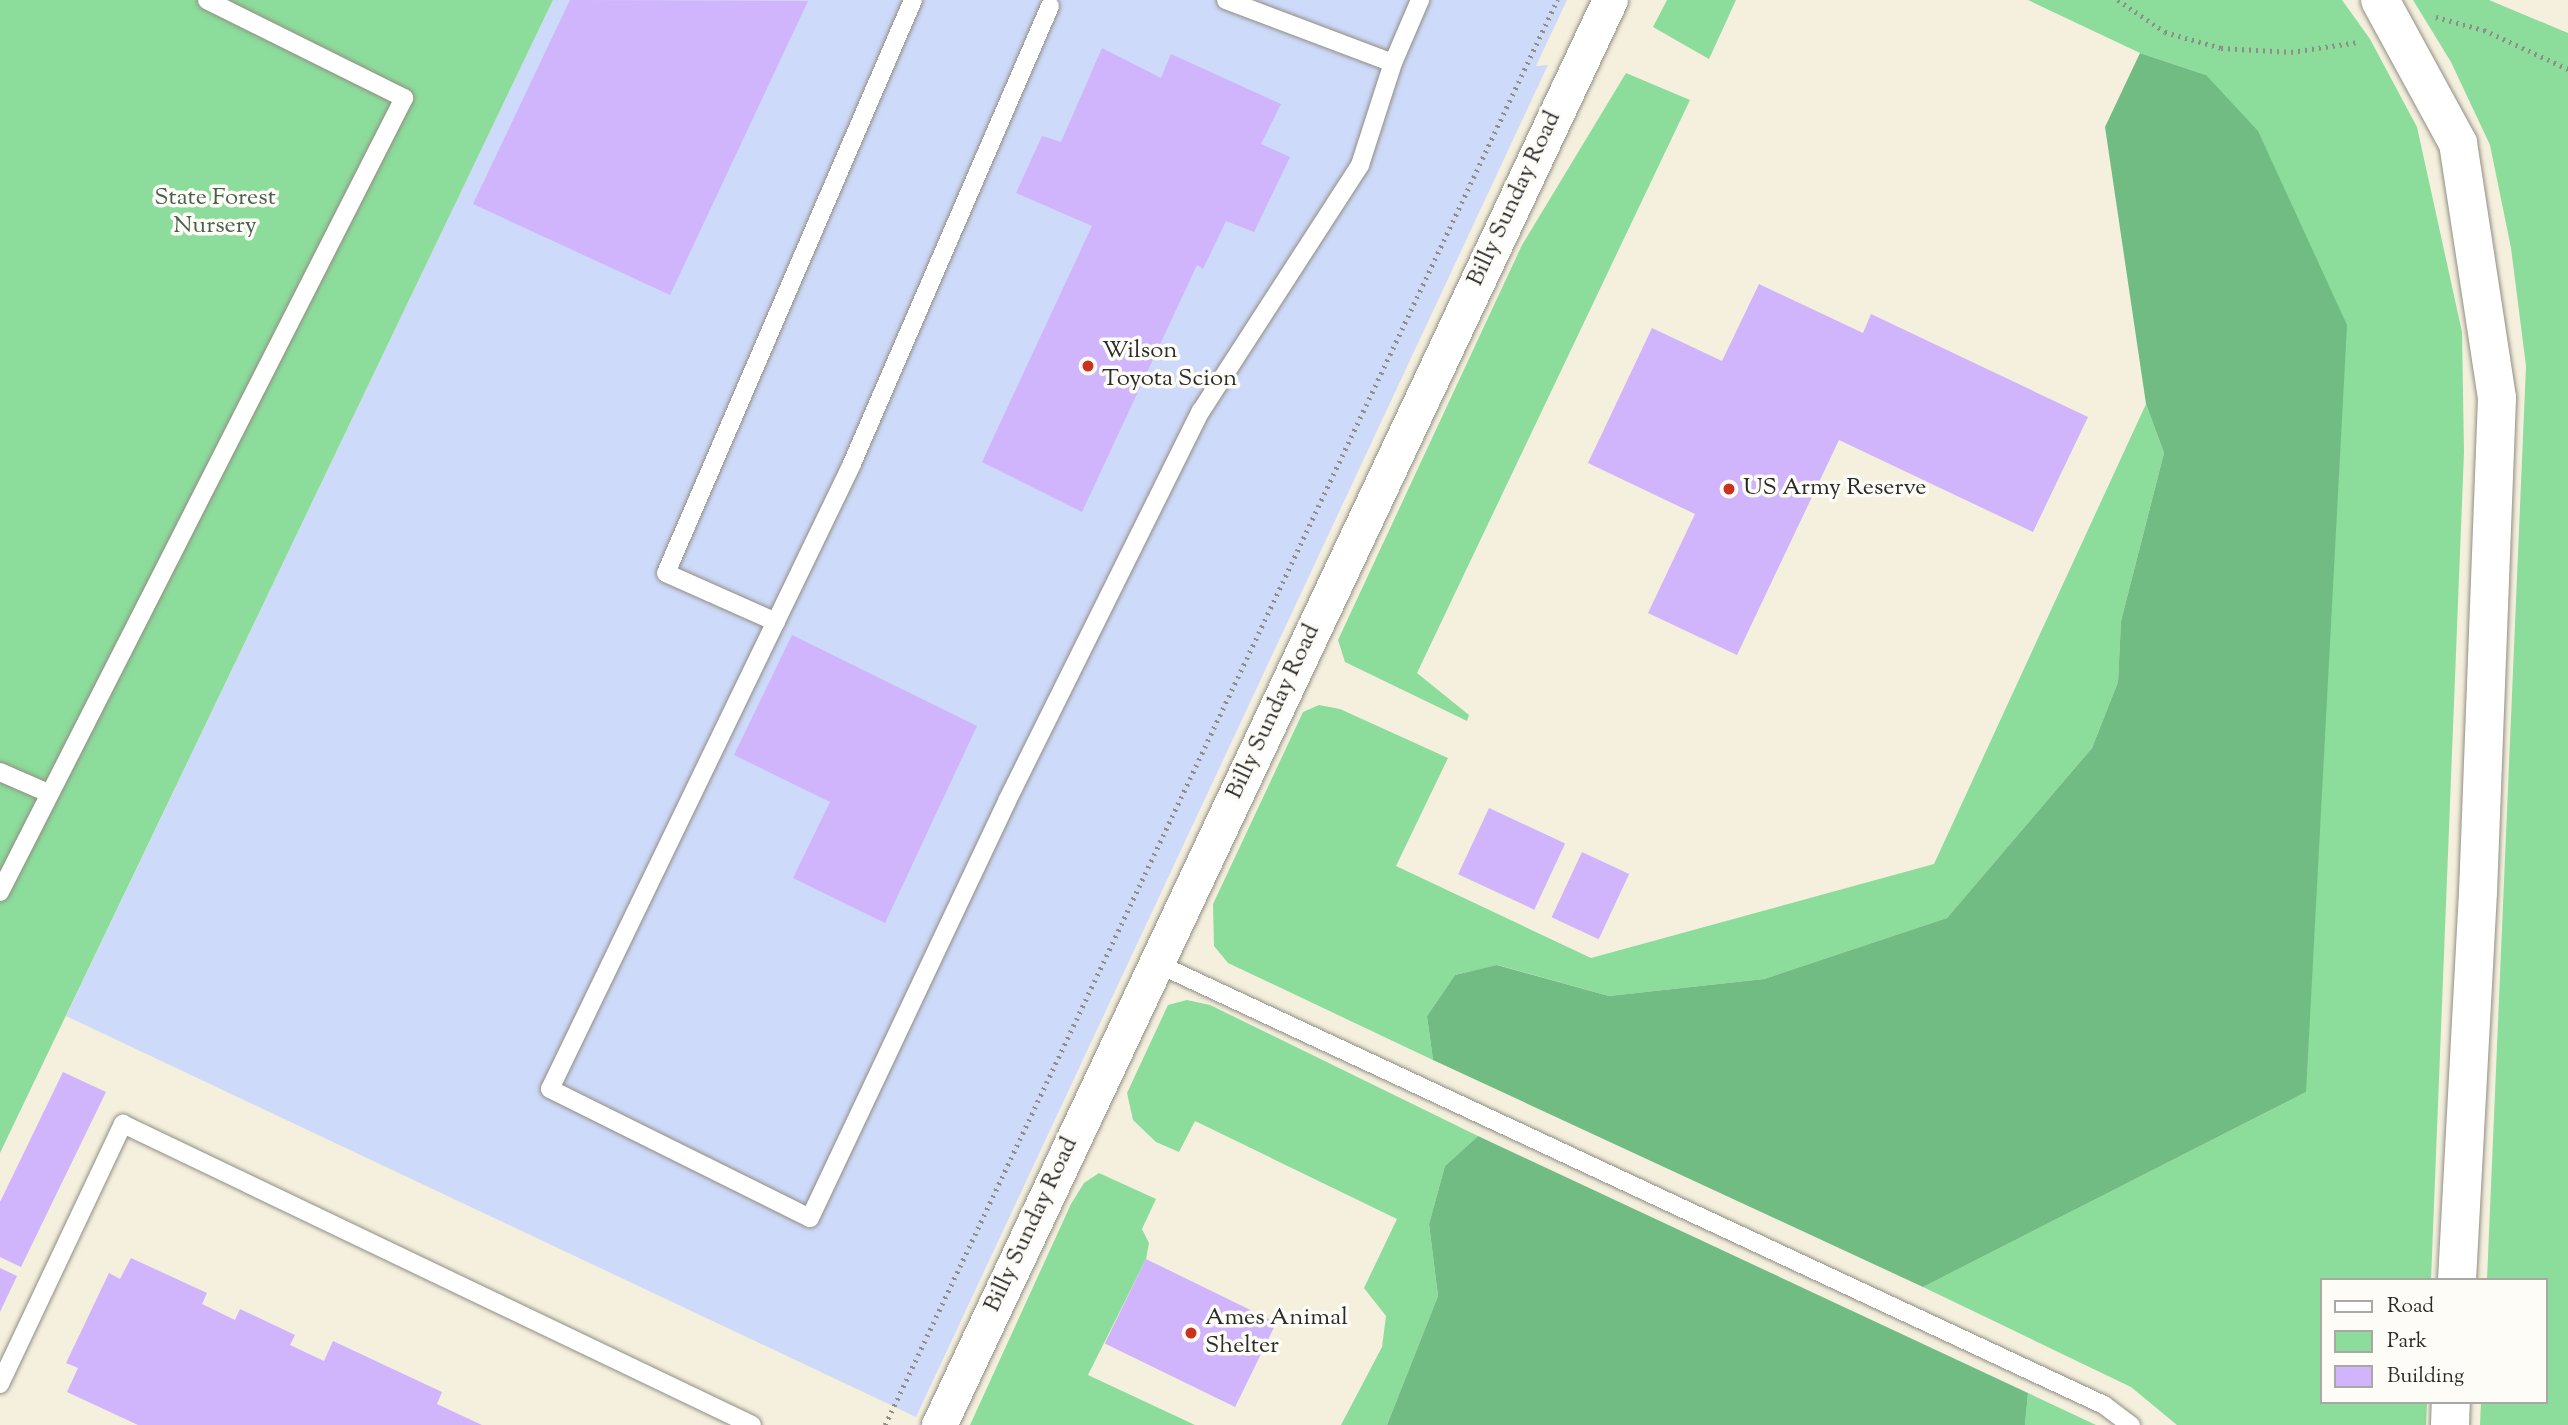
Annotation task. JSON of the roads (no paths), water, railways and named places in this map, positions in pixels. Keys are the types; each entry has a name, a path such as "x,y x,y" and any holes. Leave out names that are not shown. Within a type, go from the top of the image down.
{"highway":[{"path":"2380,0 2458,143 2497,398 2479,892 2458,1278"},
{"path":"2450,1425 2451,1404"}],"street":[{"name":"Billy Sunday Road","path":"939,1425 1610,0"}],"lane":[{"path":"0,892 47,793 404,98 207,0"},
{"path":"776,622 666,573 913,0"},
{"path":"1226,0 1393,63"},
{"path":"1050,6 852,464 550,1089 810,1218 1007,801 1201,411 1360,165 1393,63 1420,0"},
{"path":"0,772 47,793"},
{"path":"1156,963 2104,1405 2131,1425"},
{"path":"0,1384 123,1124 752,1425"}],"place":[{"name":"Wilson Toyota Scion","path":"1088,366"},
{"name":"US Army Reserve","path":"1729,489"},
{"name":"Ames Animal Shelter","path":"1191,1333"}],"park label":[{"name":"State Forest Nursery","path":"215,213"}]}
